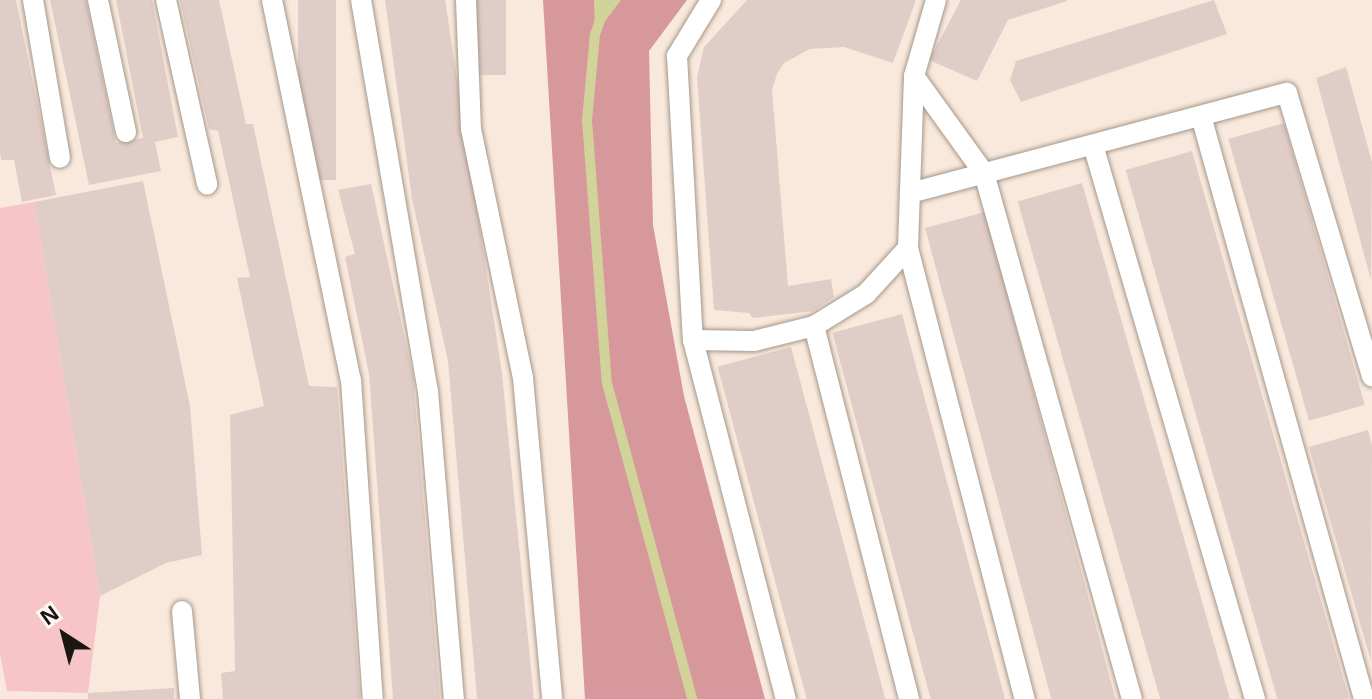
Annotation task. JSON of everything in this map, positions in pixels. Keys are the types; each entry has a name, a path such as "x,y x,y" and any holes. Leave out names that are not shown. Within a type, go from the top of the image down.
{"lane":[{"path":"33,0 60,158"},
{"path":"98,0 126,132"},
{"path":"166,0 207,184"},
{"path":"272,0 351,380 373,699"},
{"path":"361,0 428,391 454,699"},
{"path":"466,0 471,129 523,378 552,699"},
{"path":"711,0 677,56 693,340 786,699"},
{"path":"936,0 914,76 908,248 1025,699"},
{"path":"914,76 984,173 1132,699"},
{"path":"910,193 1287,93 1372,377"},
{"path":"1201,116 1364,699"},
{"path":"1093,145 1255,699"},
{"path":"693,340 754,341 814,326 866,294 908,248"},
{"path":"814,326 909,699"},
{"path":"182,611 190,699"}],"shaded area":[{"path":"543,0 687,0 649,51 653,225 684,396 765,699 585,699"},
{"path":"594,0 621,0 595,34"},
{"path":"34,202 100,596 88,693 7,691 0,654 0,208"}],"building":[{"path":"0,0 16,0 56,195 22,202 14,160 1,160 0,153"},
{"path":"50,0 86,0 116,143 143,138 116,0 152,0 178,137 155,142 161,171 89,185"},
{"path":"180,0 219,0 246,124 253,124 309,386 337,387 360,699 223,699 221,673 235,671 230,415 264,406 237,278 250,277 218,131 209,129"},
{"path":"298,0 336,0 336,180 298,180"},
{"path":"385,0 445,0 502,373 534,699 477,699 448,361 412,199"},
{"path":"476,0 506,0 506,75 476,75"},
{"path":"747,0 916,0 893,63 844,47 810,49 784,63 777,74 772,90 788,286 831,279 834,297 813,311 753,318 749,313 714,310 697,77 704,47"},
{"path":"961,0 1067,1 1008,20 977,81 929,60"},
{"path":"1214,0 1227,34 1021,102 1010,80 1016,61"},
{"path":"1346,67 1372,162 1371,280 1316,78"},
{"path":"1284,123 1365,405 1309,421 1228,139"},
{"path":"1192,151 1349,698 1277,699 1126,170"},
{"path":"143,181 190,406 202,555 166,563 100,596 34,202"},
{"path":"1082,183 1230,698 1160,699 1018,201"},
{"path":"371,184 413,376 440,699 393,699 369,374 345,257 355,254 338,190"},
{"path":"985,212 1115,699 1051,699 925,228"},
{"path":"902,314 1005,698 931,699 832,333"},
{"path":"791,347 885,699 807,699 718,367"},
{"path":"1368,430 1372,445 1371,661 1309,447"},
{"path":"174,688 174,699 88,699 88,693"}],"waterway":[{"path":"607,0 595,34 587,120 607,383 692,699"}]}
